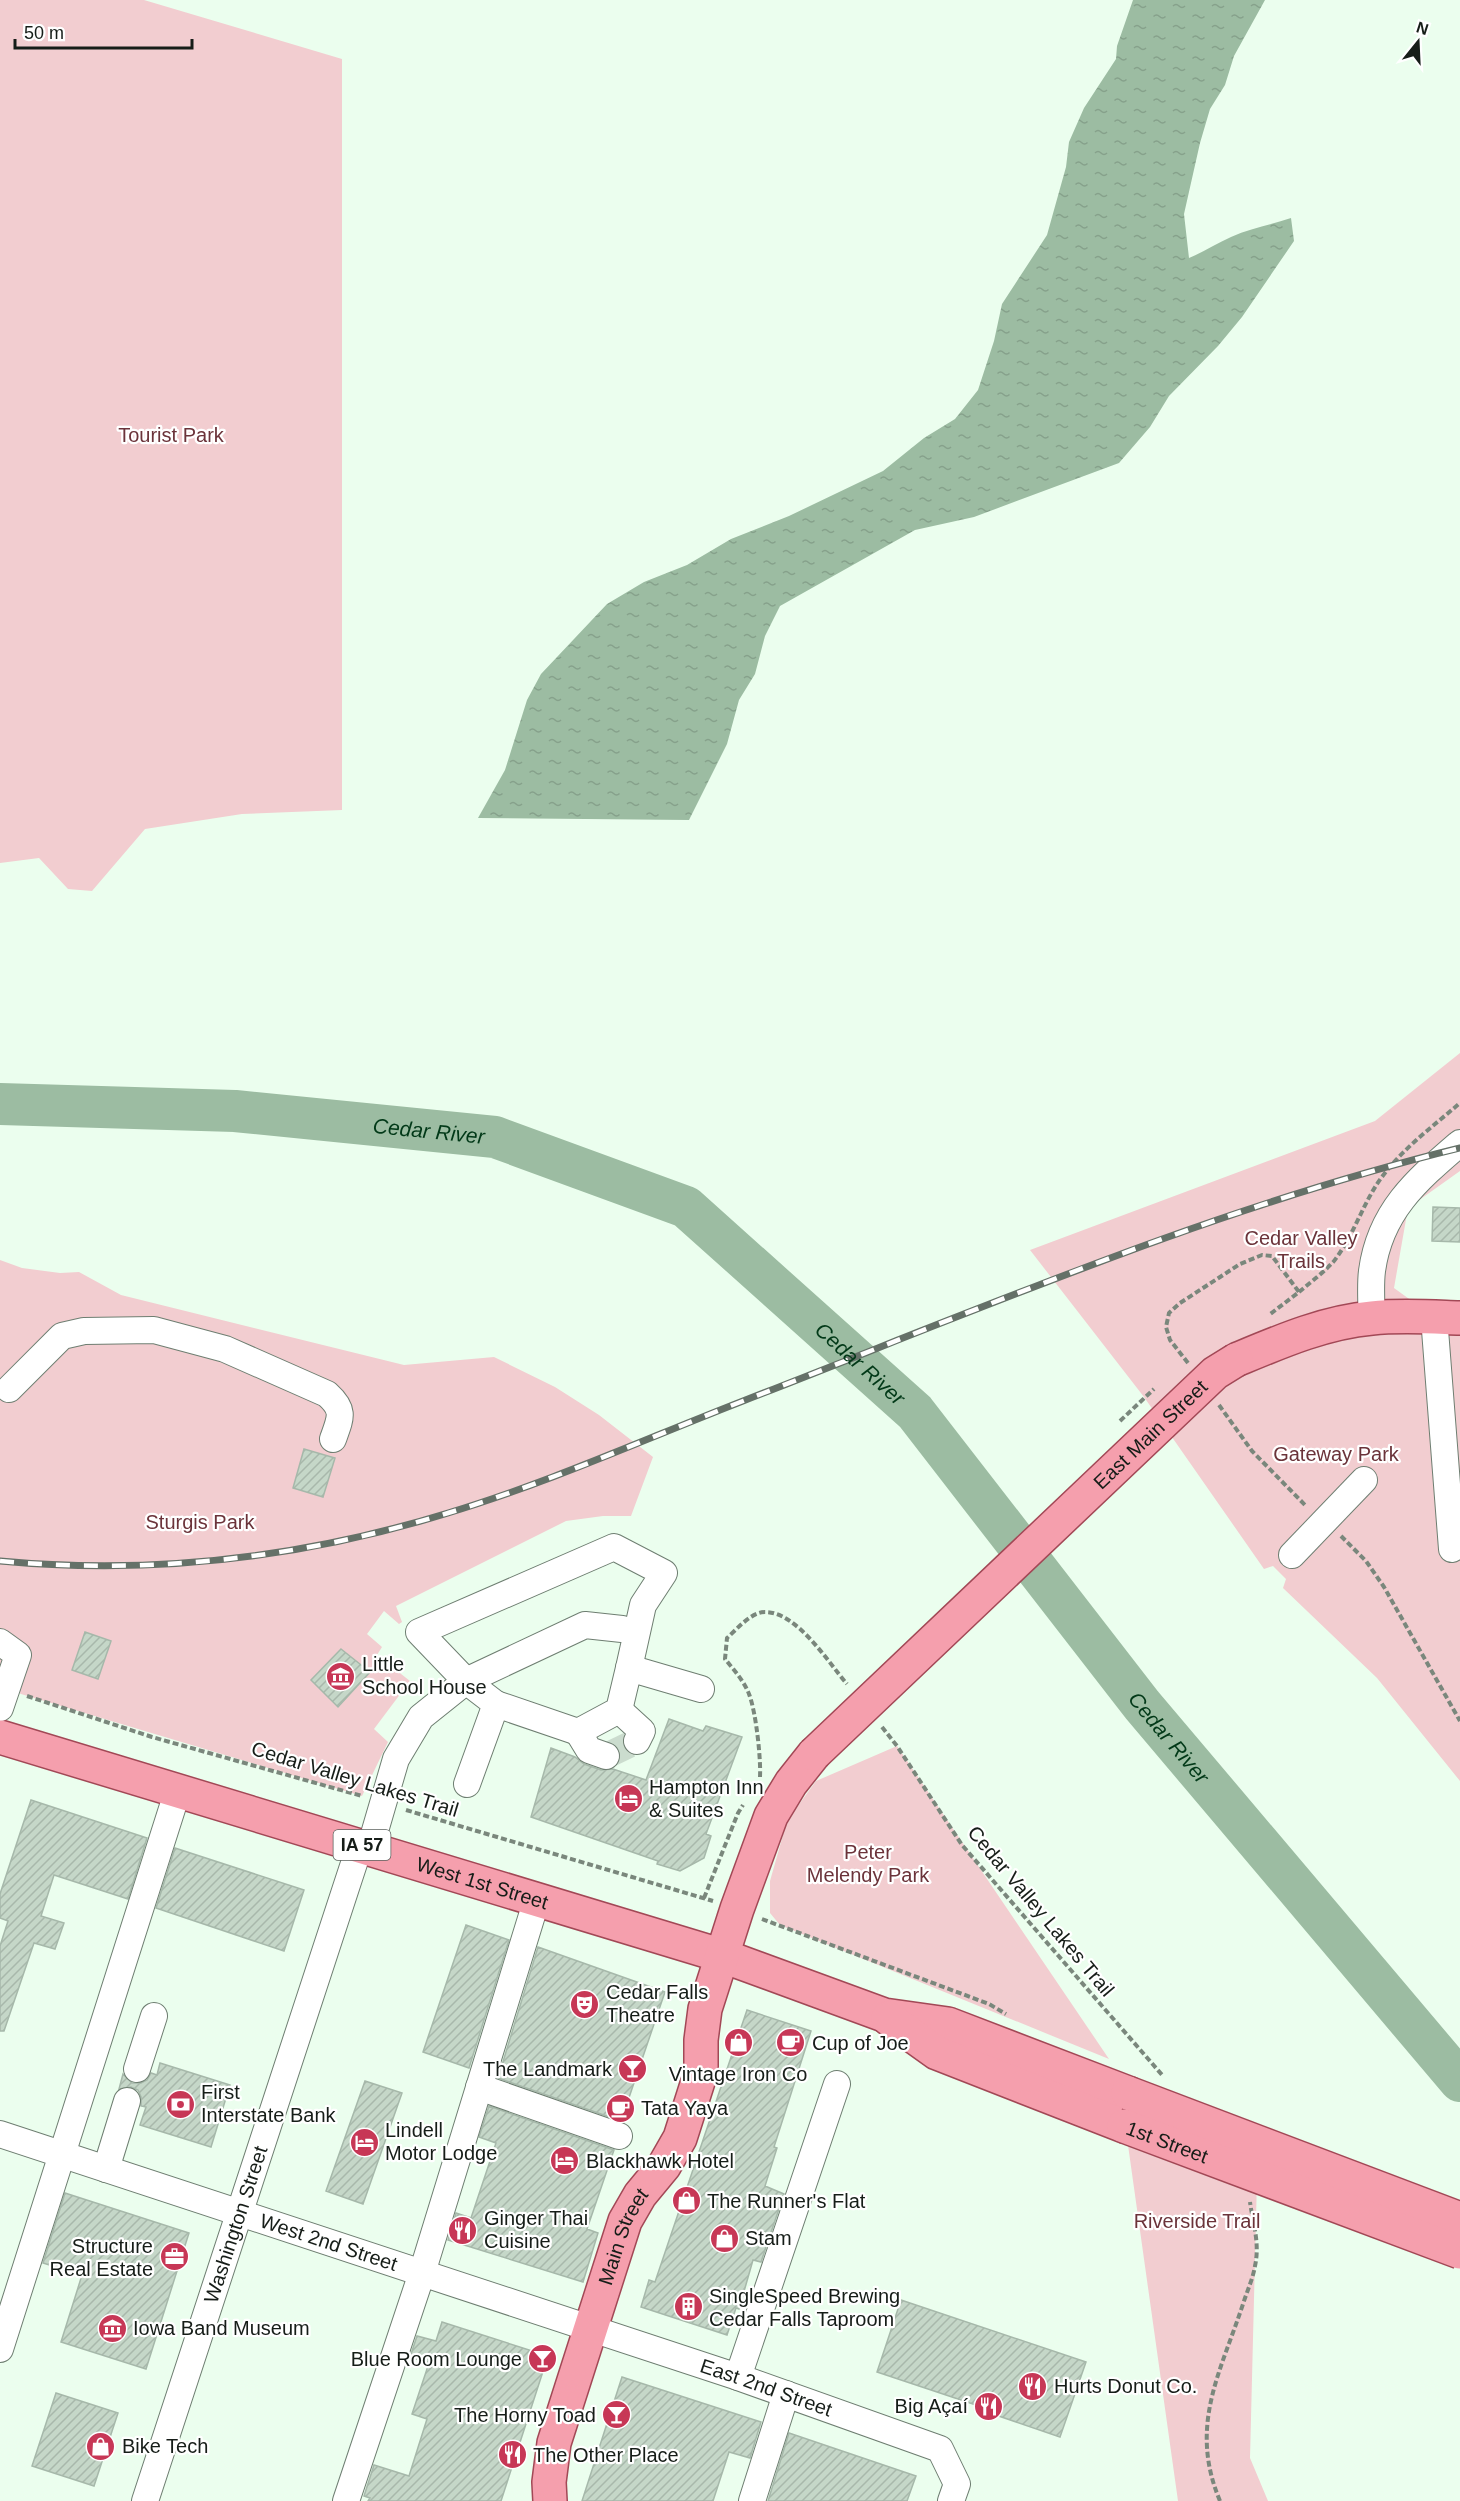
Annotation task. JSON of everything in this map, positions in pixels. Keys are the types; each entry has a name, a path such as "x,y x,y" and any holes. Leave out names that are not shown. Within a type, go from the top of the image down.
{"main road":[{"name":"East Main Street","path":"814,1754 1215,1373 1236,1360 1278,1342 1325,1327 1371,1318 1447,1317"},
{"name":"West 1st Street","path":"0,1737 723,1956"},
{"name":"Main Street","path":"550,2501 549,2482 554,2443 625,2221 640,2195 664,2166 680,2138 700,2072 705,2009 737,1910 771,1816 791,1783 814,1754"},
{"name":"1st Street","path":"723,1956 884,2015 948,2025 1460,2219"},
{"name":"1st Street","path":"884,2015 937,2053 1460,2252"}],"street":[{"path":"1371,1318 1372,1272 1377,1245 1388,1220 1401,1199 1415,1183 1460,1143"},
{"path":"1447,1317 1452,1549"},
{"path":"9,1389 62,1336 84,1331 154,1330 225,1349 327,1394 338,1404 341,1417 333,1439"},
{"path":"1292,1555 1323,1520 1364,1480"},
{"path":"578,1732 619,1710 643,1605 664,1573 614,1546 419,1632 466,1681 496,1704 578,1732 589,1750 606,1756"},
{"name":"Washington Street","path":"146,2501 240,2213 365,1846 383,1803 396,1759 421,1717 466,1681 585,1625 622,1629"},
{"path":"0,1642 18,1655 3,1697"},
{"path":"629,1668 701,1689"},
{"path":"467,1784 496,1704"},
{"path":"619,1710 642,1731 637,1741"},
{"path":"0,2349 178,1790"},
{"path":"346,2501 422,2273 537,1899"},
{"path":"137,2069 154,2016"},
{"path":"738,2377 837,2084"},
{"path":"479,2087 619,2136"},
{"path":"106,2169 127,2101"},
{"name":"West 2nd Street","path":"0,2134 590,2328"},
{"name":"East 2nd Street","path":"590,2328 738,2377 940,2449 957,2484 951,2501"},
{"path":"752,2501 786,2394"}],"path":[{"path":"1193,1370 1170,1340 1166,1327 1169,1313 1180,1303 1240,1264 1262,1255 1272,1256 1294,1285"},
{"path":"1213,1397 1252,1451 1303,1503 1366,1561 1384,1587 1460,1721"},
{"path":"759,1781 761,1764 750,1695 739,1676 725,1659 727,1638 747,1620 764,1611 782,1616 803,1631 854,1693"},
{"name":"Cedar Valley Lakes Trail","path":"3,1697 21,1694 152,1737 285,1773 704,1898 988,2004 1009,2016"},
{"name":"Cedar Valley Lakes Trail","path":"876,1719 897,1746 962,1845 1168,2082"},
{"path":"704,1898 738,1813 748,1798"},
{"path":"1220,2501 1209,2472 1206,2441 1208,2408 1255,2266 1257,2238 1248,2193"}],"green space":[{"name":"Tourist Park","path":"0,0 144,0 342,59 342,810 242,814 145,829 92,891 68,889 39,858 0,863"},
{"path":"1460,1053 1460,1171 1408,1208 1394,1288 1434,1317 1460,1320 1460,1781 1377,1678 1283,1588 1286,1579 1273,1566 1264,1569 1144,1397 1030,1250 1375,1121"},
{"name":"Sturgis Park","path":"0,1260 22,1268 60,1273 79,1272 121,1295 404,1365 494,1357 555,1387 599,1415 653,1457 631,1516 603,1516 566,1521 396,1606 402,1622 399,1624 384,1611 367,1634 382,1647 377,1655 410,1681 374,1729 388,1742 362,1796 21,1694 0,1682"},
{"name":"Peter Melendy Park","path":"897,1746 1109,2059 780,1925 770,1913 770,1881 787,1821 816,1781"},
{"name":"Riverside Trail","path":"1127,2138 1257,2179 1250,2458 1268,2501 1178,2501"}],"water":[{"path":"1133,0 1265,0 1234,56 1225,85 1210,109 1184,214 1189,258 1238,234 1291,218 1294,241 1242,317 1218,346 1169,396 1150,427 1119,463 974,517 915,530 780,606 765,636 755,674 739,700 727,744 689,820 478,818 505,770 527,700 541,674 607,604 644,582 687,565 731,539 789,516 883,471 924,438 955,419 978,390 994,341 1002,304 1047,235 1066,167 1069,142 1084,108 1116,59 1117,46"}],"building":[{"path":"1433,1207 1460,1208 1460,1242 1432,1241"},
{"path":"304,1449 335,1458 323,1497 293,1488"},
{"path":"85,1632 111,1641 98,1679 72,1670"},
{"name":"Little School House","path":"341,1649 370,1672 338,1707 311,1680"},
{"name":"Hampton Inn & Suites","path":"669,1719 703,1731 706,1726 742,1737 706,1834 711,1836 704,1858 680,1871 657,1864 658,1861 531,1817 551,1748 601,1770 613,1769 646,1780"},
{"path":"31,1800 147,1838 128,1899 54,1875 41,1916 64,1923 55,1949 34,1943 4,2031 0,2031 0,1946 8,1921 0,1918 0,1894"},
{"path":"175,1848 304,1890 284,1951 156,1908"},
{"path":"466,1925 509,1940 469,2068 423,2052"},
{"path":"538,1947 665,1992 621,2121 498,2078"},
{"path":"747,2010 811,2031 774,2147 777,2148 765,2186 784,2194 761,2262 753,2260 739,2309 736,2308 727,2335 641,2307 649,2280 655,2282"},
{"name":"First Interstate Bank","path":"160,2063 230,2085 211,2147 140,2125 146,2107 141,2106 138,2090 131,2087 119,2089 123,2074 132,2083 141,2083 147,2080 151,2073 157,2075"},
{"name":"Lindell Motor Lodge","path":"365,2081 402,2093 363,2204 326,2191"},
{"path":"489,2106 614,2150 587,2229 598,2233 583,2282 448,2240 456,2213 471,2218 496,2143 479,2137"},
{"path":"65,2193 189,2233 146,2369 61,2342 82,2275 43,2263"},
{"path":"901,2300 1086,2362 1060,2437 981,2410 982,2407 877,2372"},
{"path":"442,2322 548,2356 501,2501 368,2501 370,2498 364,2496 374,2465 409,2476 427,2419 412,2414 429,2363 410,2357 417,2336 436,2341"},
{"path":"622,2377 761,2422 750,2458 729,2452 713,2501 582,2501"},
{"path":"56,2393 118,2413 94,2486 32,2466"},
{"path":"789,2433 916,2476 907,2501 768,2501"}],"waterway":[{"name":"Cedar River","path":"0,1104 235,1111 495,1137 686,1207 915,1412 1142,1705 1460,2081"}],"tunnel":[{"path":"606,1756 637,1741"}],"railway":[{"path":"0,1561 57,1565 170,1564 282,1552 393,1529 485,1501 559,1474 1008,1297 1187,1230 1368,1172 1460,1148"}],"place":[{"name":"Little School House","path":"341,1676"},
{"name":"Hampton Inn & Suites","path":"628,1799"},
{"name":"Cedar Falls Theatre","path":"585,2004"},
{"name":"Vintage Iron Co","path":"738,2043"},
{"name":"Cup of Joe","path":"791,2043"},
{"name":"The Landmark","path":"633,2069"},
{"name":"First Interstate Bank","path":"180,2104"},
{"name":"Tata Yaya","path":"620,2108"},
{"name":"Lindell Motor Lodge","path":"364,2142"},
{"name":"Blackhawk Hotel","path":"565,2161"},
{"name":"The Runner's Flat","path":"686,2201"},
{"name":"Ginger Thai Cuisine","path":"463,2230"},
{"name":"Stam","path":"724,2238"},
{"name":"Structure Real Estate","path":"174,2257"},
{"name":"SingleSpeed Brewing Cedar Falls Taproom","path":"688,2307"},
{"name":"Iowa Band Museum","path":"112,2328"},
{"name":"Blue Room Lounge","path":"543,2359"},
{"name":"Hurts Donut Co.","path":"1033,2386"},
{"name":"Big Açaí","path":"989,2406"},
{"name":"The Horny Toad","path":"617,2415"},
{"name":"Bike Tech","path":"101,2446"},
{"name":"The Other Place","path":"512,2455"}],"park label":[{"name":"Cedar Valley Trails","path":"1301,1250"},
{"name":"Gateway Park","path":"1336,1454"}]}
